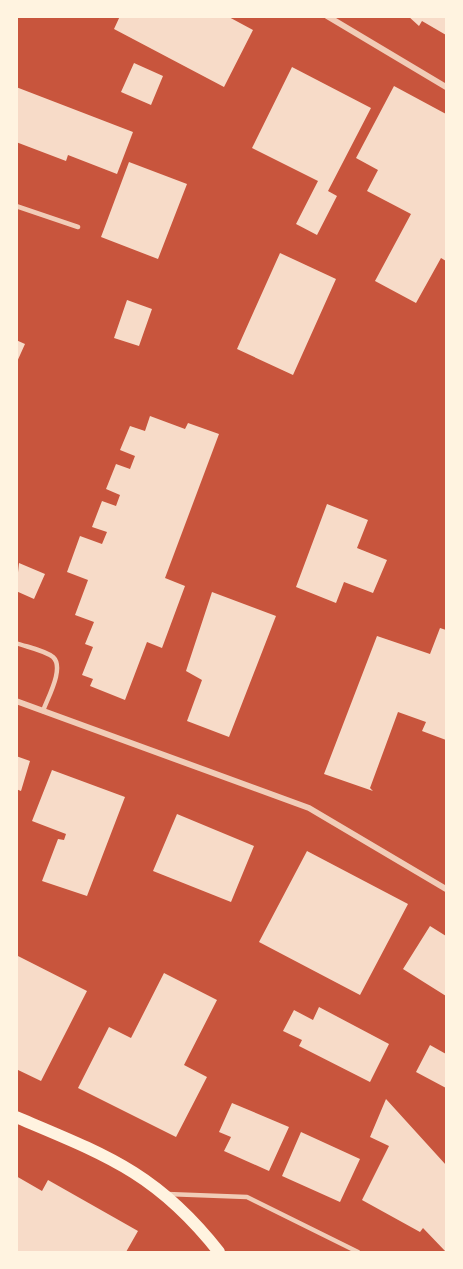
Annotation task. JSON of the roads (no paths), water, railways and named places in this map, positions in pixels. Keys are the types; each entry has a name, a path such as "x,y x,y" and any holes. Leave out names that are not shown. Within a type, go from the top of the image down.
{"main road":[{"path":"16,1118 102,1154 134,1171 166,1194 194,1220 219,1252"}],"street":[{"path":"327,16 447,87"},
{"path":"16,701 309,808 447,889"}],"lane":[{"path":"16,206 78,227"},
{"path":"16,644 52,657 56,662 57,671 43,711"},
{"path":"166,1194 247,1197 358,1252"}]}
